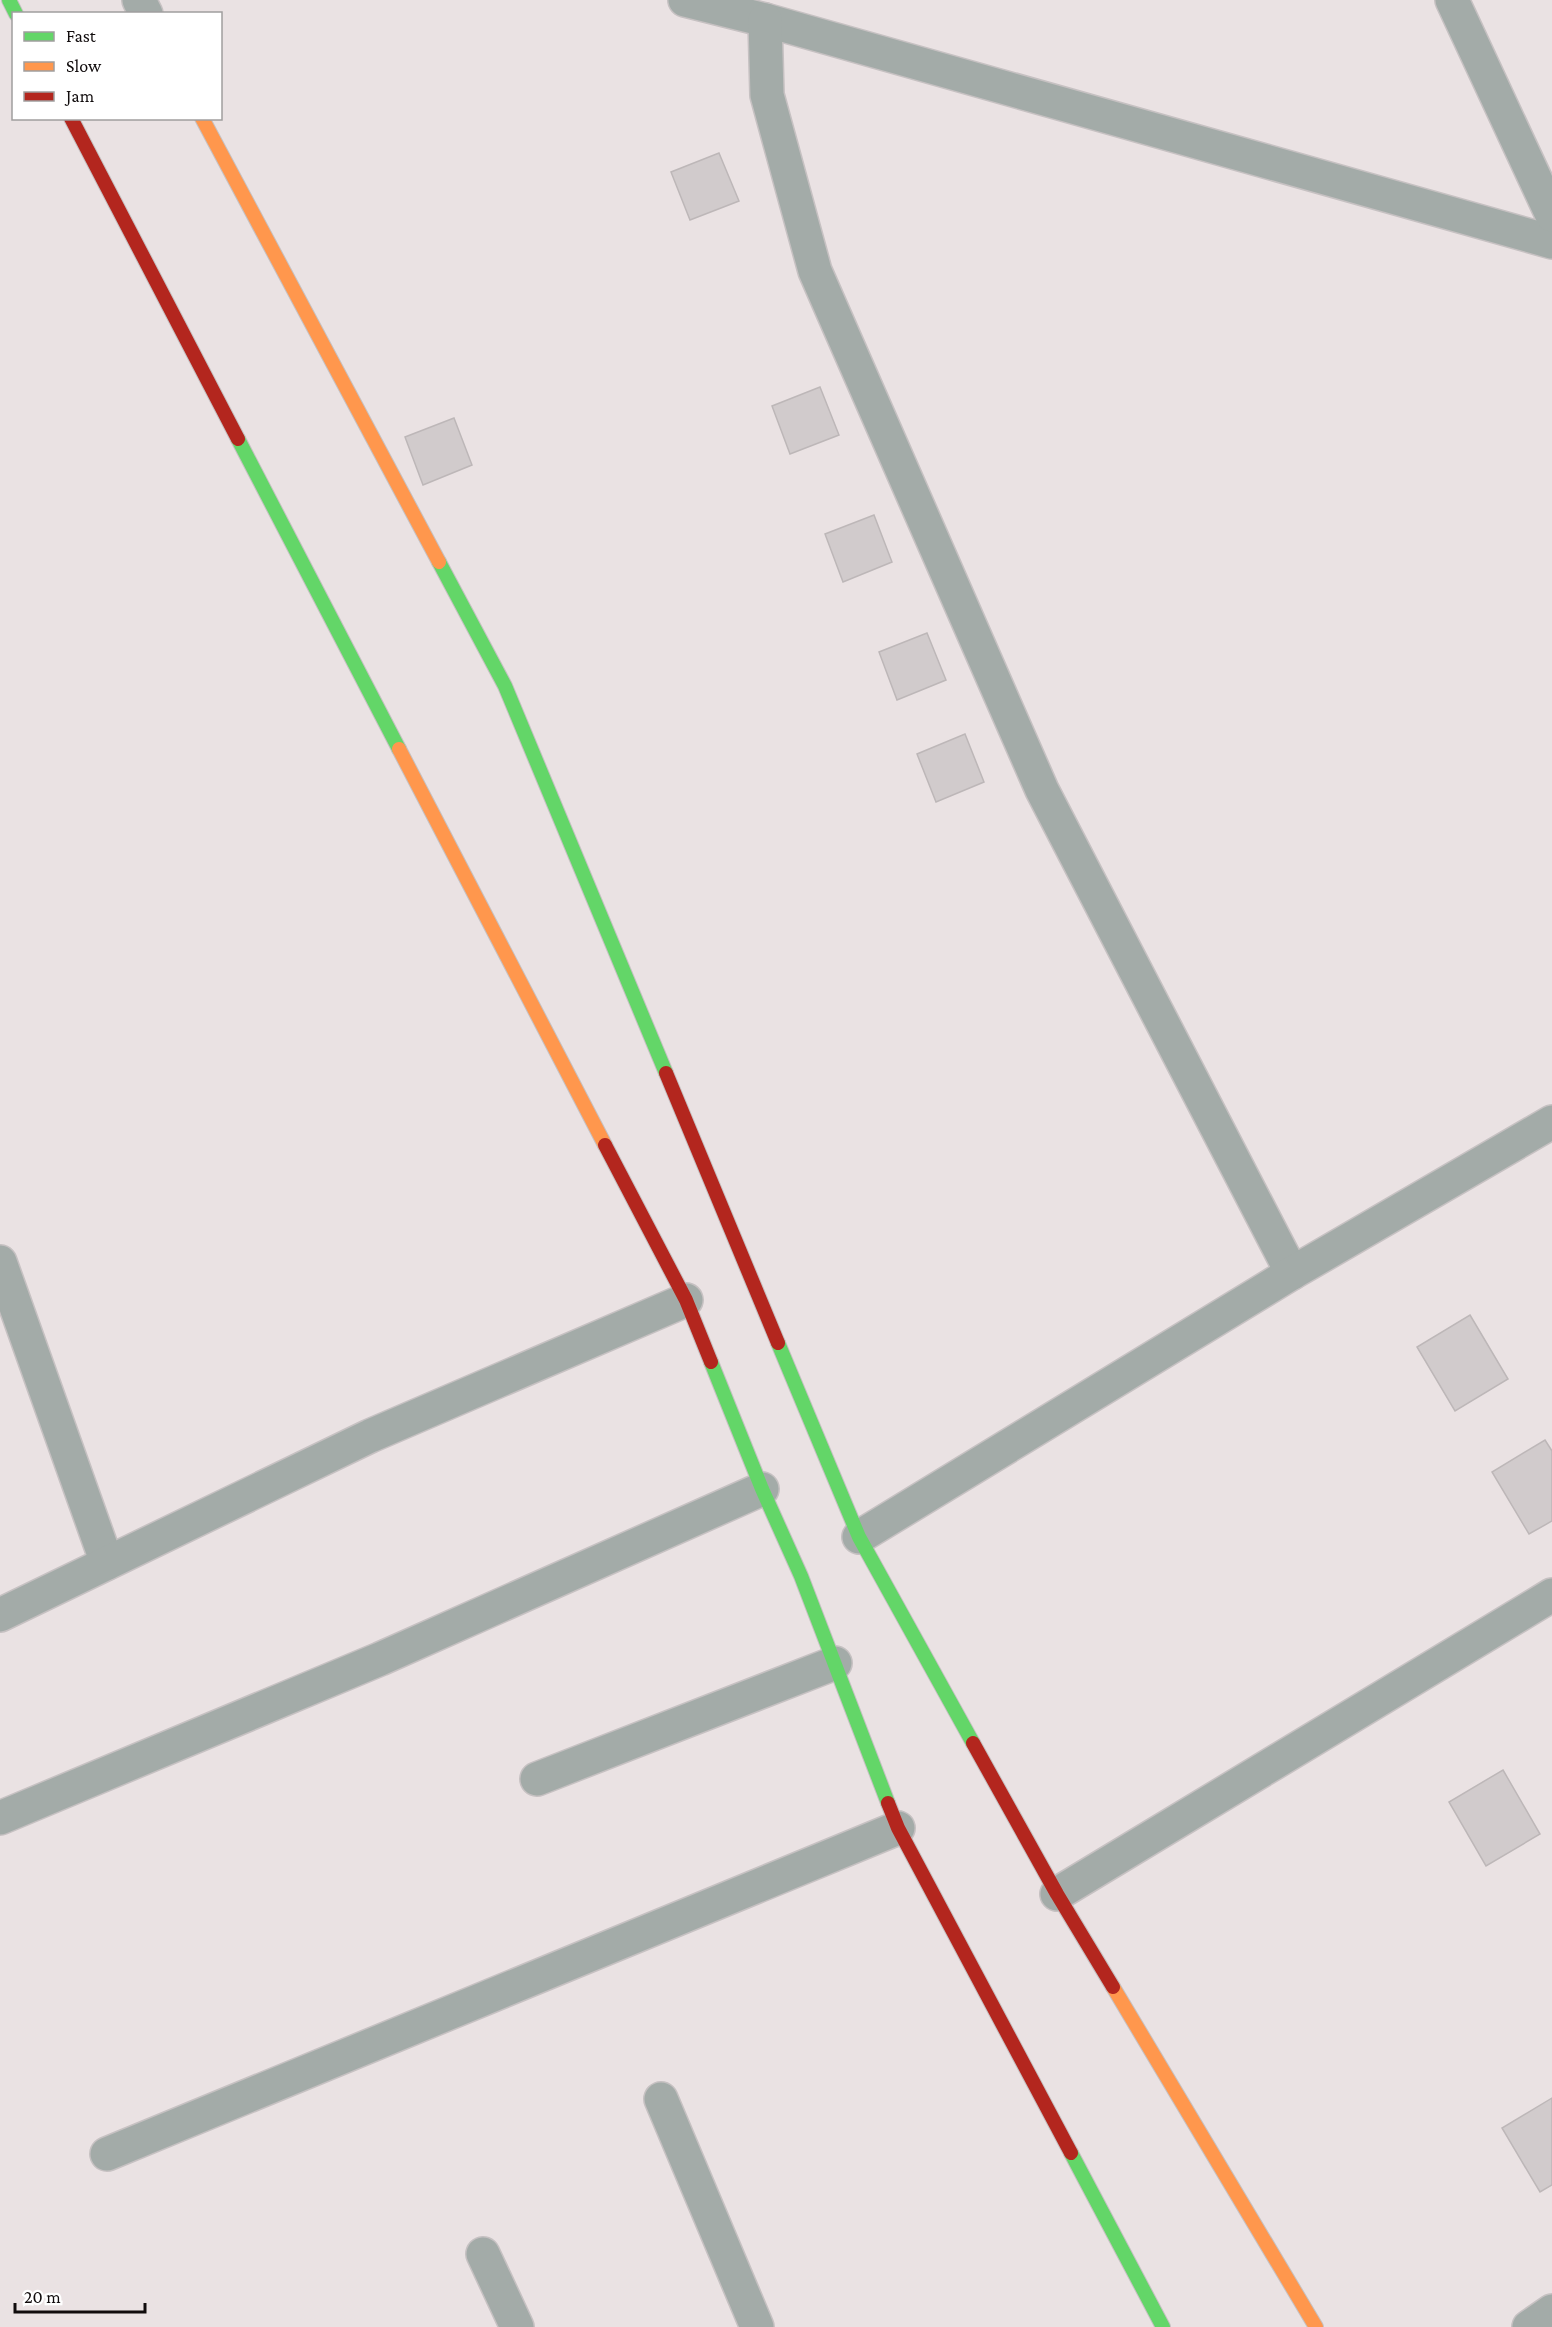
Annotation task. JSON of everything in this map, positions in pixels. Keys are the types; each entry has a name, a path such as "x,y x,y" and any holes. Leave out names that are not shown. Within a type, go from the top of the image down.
{"street":[{"path":"685,0 765,20 1552,242"},
{"path":"1452,0 1552,215"},
{"path":"765,20 767,94 816,271 1042,790 1292,1273"},
{"path":"72,120 686,1300 762,1489 801,1576 898,1828 1163,2327"},
{"path":"203,120 505,686 859,1537 1057,1894 1316,2327"},
{"path":"859,1537 1292,1273 1552,1122"},
{"path":"0,1262 107,1563"},
{"path":"0,1615 370,1436 686,1300"},
{"path":"0,1818 380,1659 762,1489"},
{"path":"1057,1894 1552,1595"},
{"path":"537,1779 834,1663"},
{"path":"106,2154 898,1828"},
{"path":"662,2099 757,2327"},
{"path":"483,2253 517,2327"},
{"path":"1529,2327 1552,2311"}],"building":[{"path":"719,153 739,201 690,220 671,172"},
{"path":"820,387 839,435 790,454 772,406"},
{"path":"454,418 472,465 423,485 405,437"},
{"path":"874,515 892,562 843,582 825,534"},
{"path":"927,633 946,680 897,700 879,652"},
{"path":"965,734 984,782 936,802 917,754"},
{"path":"1470,1315 1508,1379 1455,1411 1417,1347"},
{"path":"1545,1440 1552,1451 1552,1521 1529,1534 1492,1472"},
{"path":"1503,1770 1540,1834 1486,1866 1449,1802"},
{"path":"1552,2098 1552,2185 1540,2192 1502,2128"}],"traffic: fast":[{"path":"9,0 15,12"},
{"path":"238,439 399,749"},
{"path":"439,562 505,686 666,1073"},
{"path":"778,1343 859,1537 973,1743"},
{"path":"711,1362 762,1489 801,1576 888,1803"},
{"path":"1071,2153 1163,2327"}],"traffic: slow":[{"path":"203,120 439,562"},
{"path":"399,749 605,1145"},
{"path":"1113,1987 1316,2327"}],"traffic: jam":[{"path":"72,120 238,439"},
{"path":"666,1073 778,1343"},
{"path":"605,1145 686,1300 711,1362"},
{"path":"973,1743 1057,1894 1113,1987"},
{"path":"888,1803 898,1828 1071,2153"}]}
